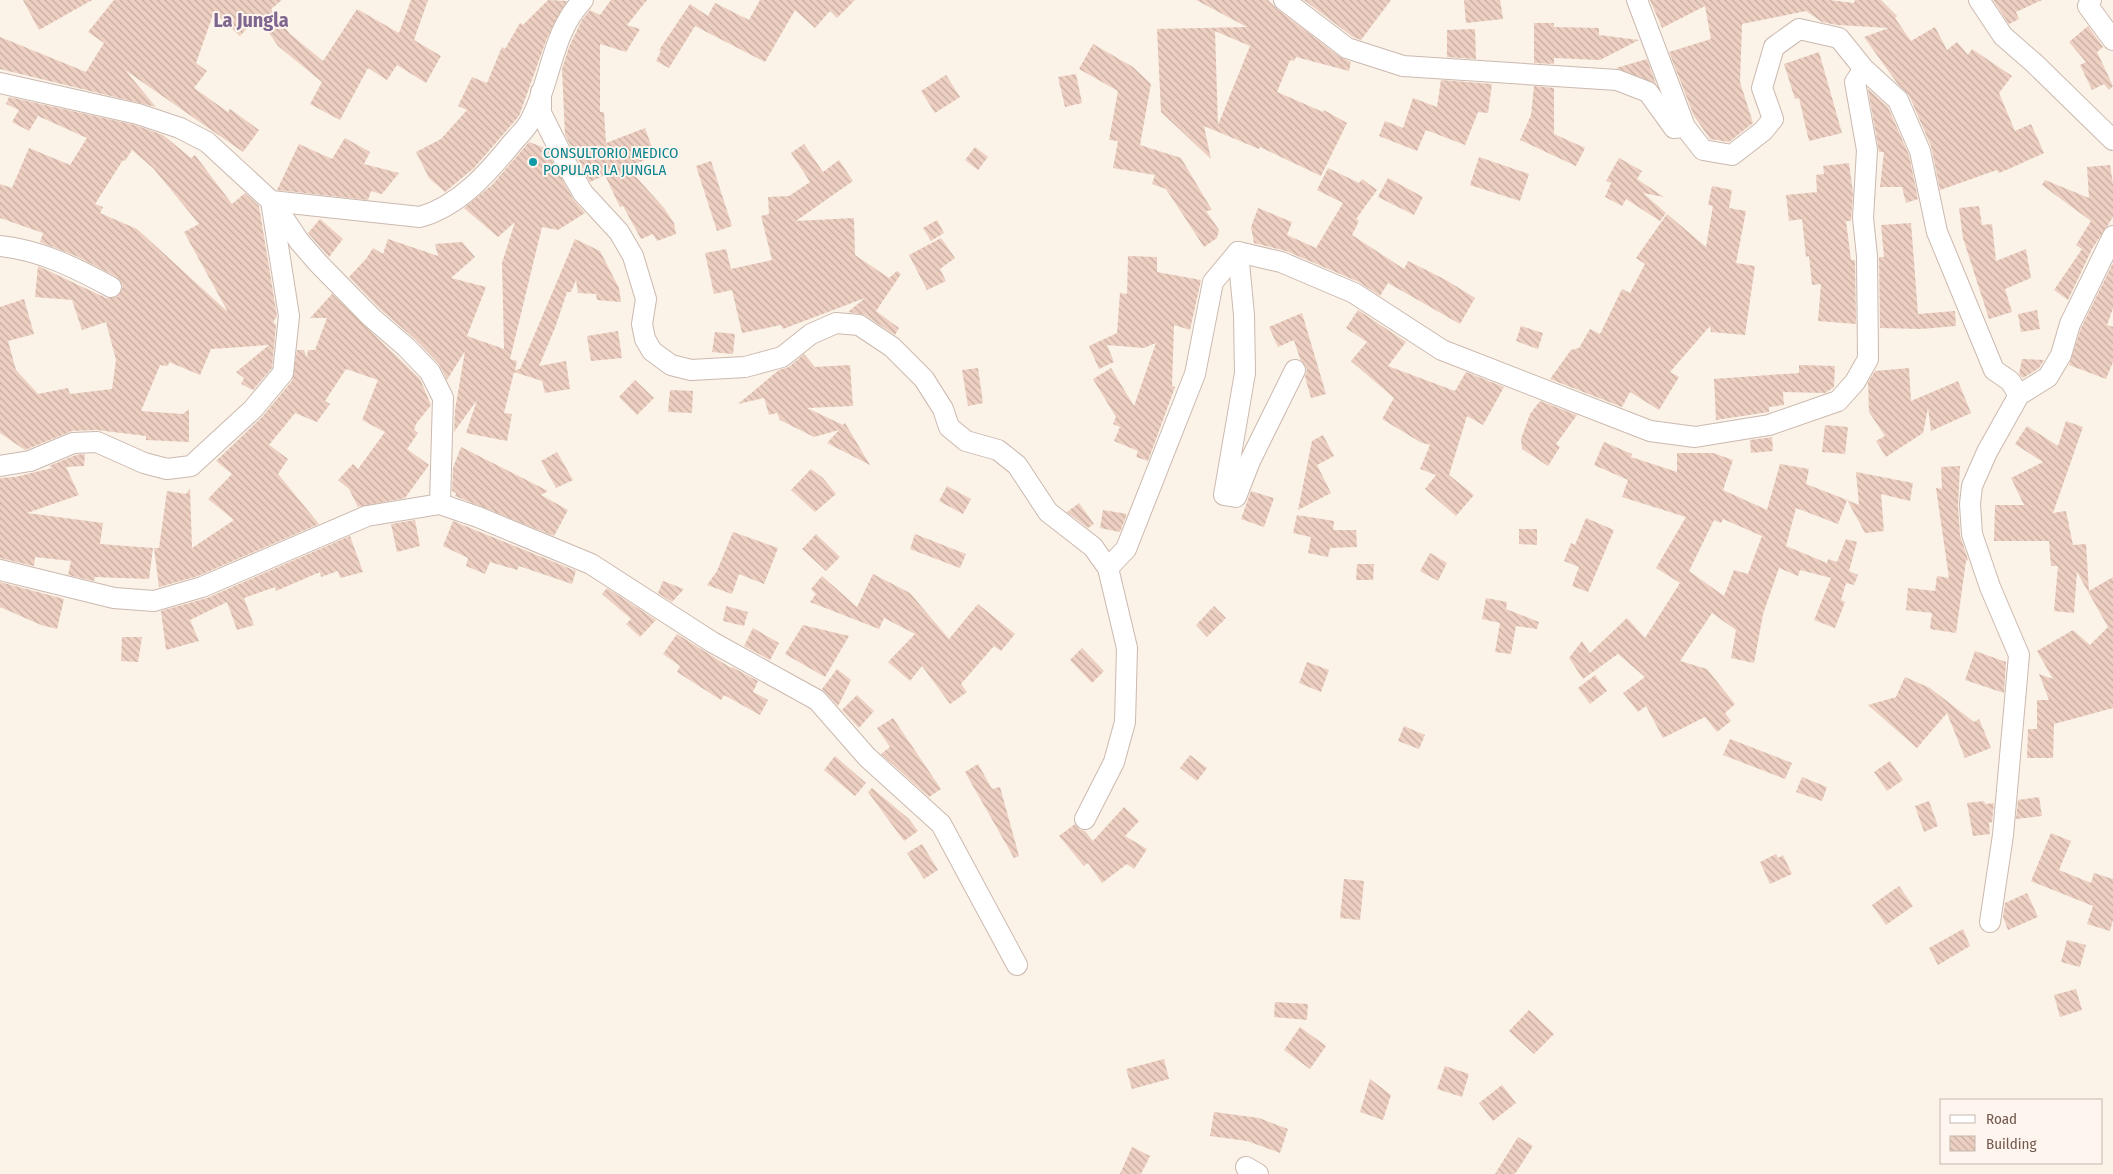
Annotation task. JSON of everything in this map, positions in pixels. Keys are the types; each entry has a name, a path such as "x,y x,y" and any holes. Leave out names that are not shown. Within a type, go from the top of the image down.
{"street":[{"path":"271,200 420,217 436,212 452,203 494,166 530,122 556,45 583,0"},
{"path":"1284,0 1347,48 1403,66 1617,80 1648,92 1674,128 1684,127"},
{"path":"1637,0 1684,127 1703,150 1732,155 1763,131 1773,119 1762,88 1774,47 1799,29 1839,38 1864,69 1898,100 1920,151 1937,232 1994,370 2010,381 2019,395"},
{"path":"1979,0 2003,36 2034,63 2113,140"},
{"path":"2091,0 2088,6 2113,40"},
{"path":"1238,252 1281,262 1354,293 1442,350 1650,431 1695,437 1769,425 1838,401 1855,382 1868,359 1867,256 1863,218 1867,150 1855,82 1864,69"},
{"path":"0,83 138,114 180,128 207,142 271,200 286,219 299,241 318,263 371,317 406,347 430,372 443,398 440,504"},
{"path":"541,92 542,113 567,166 583,193 619,232 633,256 646,299 642,324 645,339 652,351 671,365 691,370 744,367 782,357 811,334 836,323 858,325 892,347 924,379 943,409 949,427 966,440 998,450 1017,464 1048,512 1093,547 1108,568 1127,648 1125,722 1114,762 1085,819"},
{"path":"0,466 30,461 73,443 96,442 144,463 167,469 191,466 253,409 283,373 288,341 289,316 271,200"},
{"path":"1990,922 2003,835 2019,655 1990,587 1972,534 1970,504 1972,486 1987,452 2019,395 2048,376 2061,355 2070,324 2113,236"},
{"path":"0,246 49,258 75,268 111,287"},
{"path":"1108,568 1126,549 1196,374 1213,282 1238,252"},
{"path":"1238,252 1244,316 1245,373 1224,495 1236,497 1250,461 1295,370"},
{"path":"0,570 114,598 154,601 202,587 366,516 440,504 478,517 591,564 712,642 817,700 867,758 941,824 1017,965"}],"building":[{"path":"23,0 92,0 39,30"},
{"path":"114,0 282,0 271,9 290,34 323,61 357,9 399,33 411,0 428,0 414,40 441,56 426,83 397,65 387,80 368,68 340,120 310,104 322,82 278,46 258,17 240,36 214,12 196,63 207,71 194,88 228,112 230,109 259,130 243,152 125,70 156,107 0,69 0,37 86,72 104,43 88,32"},
{"path":"548,0 567,1 547,38 519,116 474,168 445,192 429,178 416,152 441,139 467,110 458,106 472,77 487,83 502,47 505,49 520,23 523,25"},
{"path":"611,0 647,0 627,25 640,29 626,52 600,44 600,112 604,112 606,143 645,128 655,156 627,167 664,208 674,223 676,234 657,241 653,234 641,239 623,206 620,207 605,175 590,182 565,135 562,69 569,47 582,20 590,10 600,15"},
{"path":"760,0 855,0 837,18 830,11 815,28 795,10 765,62 695,26 669,68 656,61 661,51 659,50 690,4 708,16 715,3 749,20"},
{"path":"1196,0 1268,0 1340,57 1351,62 1349,71 1296,57 1294,61 1290,60 1277,92 1323,112 1324,110 1347,123 1321,176 1260,147 1259,149 1204,126 1211,159 1161,112 1157,29 1247,27","holes":["1215,31 1250,46 1218,125"]},
{"path":"1304,0 1391,0 1361,40 1353,37"},
{"path":"1464,0 1500,0 1503,19 1466,23"},
{"path":"1650,0 1829,0 1854,3 1855,0 1881,0 1897,16 1895,18 1911,41 1935,27 1947,50 1957,42 1968,55 1972,49 2012,76 1999,93 2015,131 2031,124 2044,153 1999,173 1997,170 1940,190 1931,146 1909,95 1897,83 1864,37 1889,28 1837,25 1822,22 1806,11 1742,24 1740,82 1753,123 1729,142 1710,139 1694,116 1669,52 1711,39 1705,6 1662,28"},
{"path":"1993,0 2042,0 2016,12 2019,19 2009,24"},
{"path":"1534,23 1554,23 1554,27 1599,28 1599,35 1639,40 1600,60 1554,58 1554,64 1534,63"},
{"path":"2088,26 2103,47 2097,52 2113,86 2109,90 2104,84 2092,90 2080,65 2086,62 2069,42"},
{"path":"1475,29 1476,59 1447,57 1447,30"},
{"path":"1093,44 1133,67 1151,84 1140,145 1181,158 1212,210 1206,211 1219,230 1217,238 1204,247 1166,189 1152,184 1155,175 1113,168 1118,141 1109,140 1118,91 1079,69"},
{"path":"1819,52 1842,133 1809,141 1799,98 1795,99 1784,64"},
{"path":"1647,59 1656,84 1616,68"},
{"path":"1076,74 1082,103 1065,107 1058,77"},
{"path":"946,75 960,97 935,113 921,91"},
{"path":"1441,80 1492,84 1488,113 1478,112 1465,145 1426,130 1417,151 1379,136 1385,121 1403,128 1413,98 1437,107"},
{"path":"1534,86 1554,88 1554,134 1585,148 1576,166 1520,140 1531,115"},
{"path":"1868,89 1888,107 1909,155 1918,199 1906,203 1902,187 1880,187 1884,152 1879,152"},
{"path":"9,97 135,125 163,135 191,158 195,155 232,204 245,193 259,206 277,316 273,322 276,325 272,368 253,390 241,384 244,378 236,372 269,345 211,349 200,375 169,362 168,366 160,365 141,411 183,414 189,409 189,442 146,440 146,436 97,430 72,431 25,450 0,433 0,307 24,299 34,334 8,341 16,370 38,394 68,388 70,394 112,389 116,360 106,322 82,330 72,300 35,297 38,266 106,298 117,297 123,287 117,277 76,256 40,242 43,233 0,218 0,184 12,188 29,148 70,165 87,138 38,116 29,131 12,122 19,110 6,104","holes":["132,150 153,168 199,224 184,232 228,312 137,229 100,213 103,207 95,204 123,160 125,161"]},
{"path":"345,138 370,152 364,164 399,173 382,194 371,191 368,200 277,190 299,144 332,159"},
{"path":"529,142 545,148 573,199 585,213 558,230 542,227 510,359 517,361 515,370 520,369 575,239 600,251 619,288 621,302 597,300 596,294 578,293 576,280 571,292 567,292 555,328 539,366 566,361 570,389 545,393 542,381 514,372 504,413 512,414 507,441 466,433 477,400 454,432 455,410 465,351 447,380 439,364 349,277 366,259 373,248 383,254 388,239 438,256 435,244 462,242 475,257 451,278 486,287 467,336 504,349 502,263 515,222 498,237 464,208 492,185"},
{"path":"804,144 823,172 839,160 853,181 796,221 854,218 855,255 889,278 897,271 901,274 876,311 899,328 895,335 865,315 848,312 865,298 783,329 781,325 742,333 732,290 714,294 705,253 726,249 731,269 772,260 761,216 769,214 768,197 789,196 810,182 791,153"},
{"path":"975,147 988,157 978,170 965,160"},
{"path":"1479,157 1529,174 1520,201 1470,185"},
{"path":"1619,158 1642,171 1637,179 1664,197 1643,193 1666,213 1660,221 1626,199 1622,206 1605,197 1611,183 1606,181"},
{"path":"711,161 732,226 717,231 696,166"},
{"path":"1849,163 1853,193 1851,221 1846,221 1851,260 1855,260 1856,324 1818,321 1821,284 1812,285 1809,256 1806,257 1802,219 1789,221 1786,195 1817,192 1816,175 1824,174 1823,166"},
{"path":"2110,165 2113,184 2113,217 2092,249 2068,300 2054,290 2082,249 2076,245 2091,221 2042,185 2045,180 2089,198 2087,167"},
{"path":"1328,168 1359,183 1362,179 1377,190 1356,219 1359,221 1352,235 1404,269 1408,261 1446,280 1475,298 1460,324 1388,283 1380,296 1359,282 1286,251 1254,243 1251,227 1258,208 1292,222 1287,235 1316,248 1343,203 1317,190"},
{"path":"1388,178 1423,197 1414,215 1378,197"},
{"path":"1712,186 1732,190 1729,208 1746,211 1736,263 1755,266 1745,335 1711,332 1710,326 1670,372 1679,377 1659,410 1630,392 1622,407 1550,379 1571,350 1579,348 1590,329 1600,334 1622,289 1630,293 1645,264 1636,258 1667,214 1706,247 1713,206 1708,205"},
{"path":"1979,206 1982,225 1992,224 1996,261 2026,249 2031,278 2005,289 2012,312 1989,319 1963,238 1959,208"},
{"path":"320,219 343,239 329,257 308,233"},
{"path":"937,220 944,233 931,241 923,228"},
{"path":"1911,223 1918,314 1955,311 1956,326 1921,329 1880,328 1879,257 1884,257 1881,225"},
{"path":"941,238 955,258 940,269 946,281 927,290 909,255"},
{"path":"1128,256 1157,257 1157,272 1201,280 1190,330 1174,325 1172,386 1175,387 1148,461 1136,457 1138,451 1114,441 1120,427 1113,424 1116,417 1093,379 1111,368 1134,406 1156,343 1144,348 1107,345 1114,362 1099,369 1089,346 1117,333 1120,293 1127,294"},
{"path":"2113,263 2113,308 2107,325 2113,327 2113,362 2106,379 2069,365 2081,328"},
{"path":"332,294 420,379 431,405 416,424 414,430 418,433 407,449 429,465 405,498 358,507 349,489 338,480 353,464 358,469 385,432 362,420 378,380 346,369 325,401 330,404 317,422 295,413 269,445 288,459 278,474 319,524 198,576 159,587 154,548 159,548 167,491 186,494 190,489 192,548 234,520 208,499 232,474 216,461 262,417 292,381 297,350 304,350 307,358 308,350 315,350 327,318 310,318"},
{"path":"1358,310 1406,342 1388,366 1455,391 1466,372 1504,387 1483,425 1467,416 1449,475 1474,495 1456,516 1425,489 1436,475 1420,469 1430,445 1420,442 1382,419 1394,398 1351,361 1367,342 1346,328"},
{"path":"2037,310 2040,329 2021,332 2018,314"},
{"path":"1302,313 1326,394 1311,398 1305,377 1307,369 1300,359 1294,340 1278,347 1269,327"},
{"path":"1521,326 1543,333 1538,349 1516,341"},
{"path":"618,331 622,358 591,361 587,336"},
{"path":"715,332 735,334 733,354 712,352"},
{"path":"804,354 815,367 850,365 853,406 807,408 843,425 845,423 870,465 827,443 839,430 814,437 780,420 777,413 769,415 764,398 738,404 779,370 789,367"},
{"path":"2022,359 2044,360 2039,368 2023,378 2019,374"},
{"path":"1799,365 1835,366 1834,387 1825,393 1783,392 1784,405 1769,407 1769,412 1716,420 1714,379 1799,373"},
{"path":"978,368 983,403 968,406 962,370"},
{"path":"1909,368 1911,401 1958,381 1971,413 1931,431 1928,408 1923,433 1886,457 1876,441 1885,436 1869,412 1868,382 1875,371"},
{"path":"635,380 654,398 637,415 619,397"},
{"path":"670,390 693,391 692,413 668,412"},
{"path":"1540,401 1577,415 1556,444 1560,447 1548,466 1522,449 1521,439 1530,414"},
{"path":"2066,421 2083,427 2053,513 2066,511 2073,545 2086,544 2089,591 2113,577 2113,708 2054,724 2053,758 2027,758 2028,729 2037,729 2037,700 2049,700 2039,674 2053,679 2037,651 2073,630 2090,645 2108,627 2077,572 2074,613 2054,611 2058,566 2051,566 2049,541 1994,541 1995,505 2024,505 2011,478 2043,462 2015,444 2027,426 2058,446"},
{"path":"1825,425 1848,427 1845,454 1822,452"},
{"path":"1323,435 1334,456 1317,465 1331,493 1298,510 1312,441"},
{"path":"1772,437 1773,451 1751,453 1750,440"},
{"path":"1604,442 1632,454 1631,457 1677,472 1677,453 1713,453 1733,460 1723,490 1767,510 1780,464 1809,469 1806,484 1847,500 1838,524 1796,508 1786,546 1827,563 1828,559 1837,562 1846,539 1857,542 1849,571 1858,575 1854,585 1846,583 1841,600 1845,602 1835,628 1814,620 1831,578 1800,570 1798,576 1779,568 1763,614 1754,663 1731,658 1736,630 1712,613 1680,661 1707,669 1735,704 1725,713 1731,721 1717,732 1705,717 1663,738 1646,706 1638,712 1623,693 1645,677 1618,654 1583,679 1569,658 1582,641 1590,653 1627,618 1645,638 1680,583 1656,568 1686,517 1622,497 1628,480 1594,465","holes":["1723,519 1762,536 1748,574 1734,570 1724,596 1689,571 1714,520 1721,523"]},
{"path":"461,447 548,491 541,495 568,510 554,536 455,496 456,493 452,491 453,468"},
{"path":"557,452 573,480 556,488 541,461"},
{"path":"85,454 84,466 66,467 79,495 27,513 103,523 100,544 153,548 149,579 95,577 94,581 68,575 71,561 35,557 34,566 0,558 0,478 15,477 52,468 49,466 76,455"},
{"path":"1960,466 1958,505 1960,535 1968,560 1966,561 1956,633 1930,629 1932,613 1906,610 1908,588 1935,591 1937,576 1949,578 1936,488 1942,489 1941,467"},
{"path":"811,469 823,478 836,494 815,512 791,490"},
{"path":"1856,472 1913,483 1910,501 1881,494 1884,531 1865,533 1847,500 1859,505"},
{"path":"947,486 971,499 963,514 939,501"},
{"path":"1251,491 1274,498 1264,527 1241,519"},
{"path":"1079,503 1094,524 1088,528 1067,512"},
{"path":"1103,510 1127,514 1120,532 1100,528"},
{"path":"1297,515 1334,521 1333,530 1356,530 1357,547 1330,548 1328,557 1308,553 1311,537 1293,533"},
{"path":"1586,518 1614,530 1588,592 1572,586 1579,567 1564,561 1571,543 1575,545"},
{"path":"415,520 420,546 397,552 391,524"},
{"path":"453,521 576,571 572,584 519,566 517,570 490,562 485,574 466,566 468,558 443,546"},
{"path":"1519,529 1537,529 1537,545 1519,544"},
{"path":"733,532 778,548 764,584 739,574 732,594 707,585 717,571"},
{"path":"816,534 840,557 826,571 802,549"},
{"path":"915,534 966,554 960,568 910,549"},
{"path":"350,536 363,572 340,578 338,571 321,577 320,572 276,591 275,587 244,598 254,625 237,630 227,602 190,620 199,641 166,650 161,611 207,598"},
{"path":"1430,553 1447,563 1438,581 1420,571"},
{"path":"1357,564 1374,564 1373,580 1356,580"},
{"path":"873,574 910,593 949,639 978,604 1015,634 1001,651 994,646 961,684 967,692 950,704 922,666 910,681 888,662 915,634 884,618 879,629 810,602 816,594 811,589 822,576 857,607"},
{"path":"663,581 684,589 672,602 658,593"},
{"path":"0,582 64,599 57,629 41,625 0,607"},
{"path":"607,588 656,620 640,637 626,624 631,619 602,594"},
{"path":"1486,598 1507,602 1506,609 1539,622 1537,629 1516,626 1511,654 1495,652 1500,623 1482,619"},
{"path":"726,606 748,612 744,626 723,621"},
{"path":"1214,606 1226,618 1207,637 1196,625"},
{"path":"803,625 849,636 825,677 785,654"},
{"path":"753,628 779,643 770,660 744,646"},
{"path":"677,634 731,668 758,681 753,692 768,700 760,715 724,695 721,700 677,672 680,666 663,654"},
{"path":"122,637 142,637 138,662 121,661"},
{"path":"1082,648 1104,671 1092,683 1070,660"},
{"path":"1975,651 2006,662 2004,693 1965,680"},
{"path":"1307,662 1329,670 1321,692 1299,683"},
{"path":"837,669 851,680 838,706 822,689"},
{"path":"1595,675 1607,691 1590,704 1578,688"},
{"path":"1905,677 1930,688 1974,722 1979,719 1991,748 1965,758 1947,713 1917,748 1868,705 1896,697"},
{"path":"857,695 874,711 859,728 842,710"},
{"path":"893,718 941,789 929,797 881,754 890,747 877,728"},
{"path":"1404,726 1425,735 1419,749 1398,741"},
{"path":"1730,739 1792,763 1785,779 1723,755"},
{"path":"1190,755 1207,768 1197,781 1180,768"},
{"path":"835,756 866,783 855,796 824,770"},
{"path":"1890,761 1903,780 1887,791 1874,772"},
{"path":"978,764 992,789 1000,787 1019,856 1014,858 965,772"},
{"path":"1802,777 1827,787 1822,801 1796,792"},
{"path":"872,788 909,819 918,831 904,841 868,792"},
{"path":"2039,797 2042,816 2016,819 2018,800"},
{"path":"1929,801 1938,826 1924,832 1915,806"},
{"path":"1984,801 1985,804 1994,803 1992,822 1989,823 1990,834 1973,836 1967,803"},
{"path":"1124,807 1139,821 1125,836 1147,849 1134,869 1127,864 1102,883 1088,863 1084,866 1059,836 1075,824 1079,829 1085,831 1093,841"},
{"path":"2051,833 2071,841 2059,870 2091,883 2094,873 2113,879 2113,920 2110,931 2087,924 2093,906 2031,881"},
{"path":"922,844 938,870 924,879 907,853"},
{"path":"1776,854 1778,858 1783,855 1792,874 1770,884 1760,862"},
{"path":"1344,879 1364,881 1360,920 1340,918"},
{"path":"1899,886 1913,906 1886,925 1872,905"},
{"path":"2027,893 2038,917 2008,930 2003,917 2005,903"},
{"path":"1963,929 1970,946 1938,965 1929,948"},
{"path":"2067,940 2086,945 2080,967 2061,962"},
{"path":"2076,989 2082,1010 2060,1017 2054,995"},
{"path":"1275,1002 1308,1004 1307,1020 1274,1017"},
{"path":"1529,1010 1554,1034 1534,1054 1509,1031"},
{"path":"1300,1027 1326,1046 1310,1069 1284,1050"},
{"path":"1164,1059 1169,1079 1132,1089 1126,1069"},
{"path":"1445,1066 1469,1074 1462,1097 1437,1089"},
{"path":"1370,1079 1391,1095 1383,1120 1360,1112"},
{"path":"1502,1085 1516,1103 1493,1121 1479,1103"},
{"path":"1214,1112 1259,1118 1288,1129 1280,1153 1247,1141 1210,1136"},
{"path":"1518,1137 1533,1146 1515,1174 1495,1174"},
{"path":"1132,1147 1150,1156 1141,1174 1120,1174"}],"place":[{"name":"CONSULTORIO MEDICO POPULAR LA JUNGLA","path":"533,162"}],"district":[{"name":"La Jungla","path":"251,20"}]}
